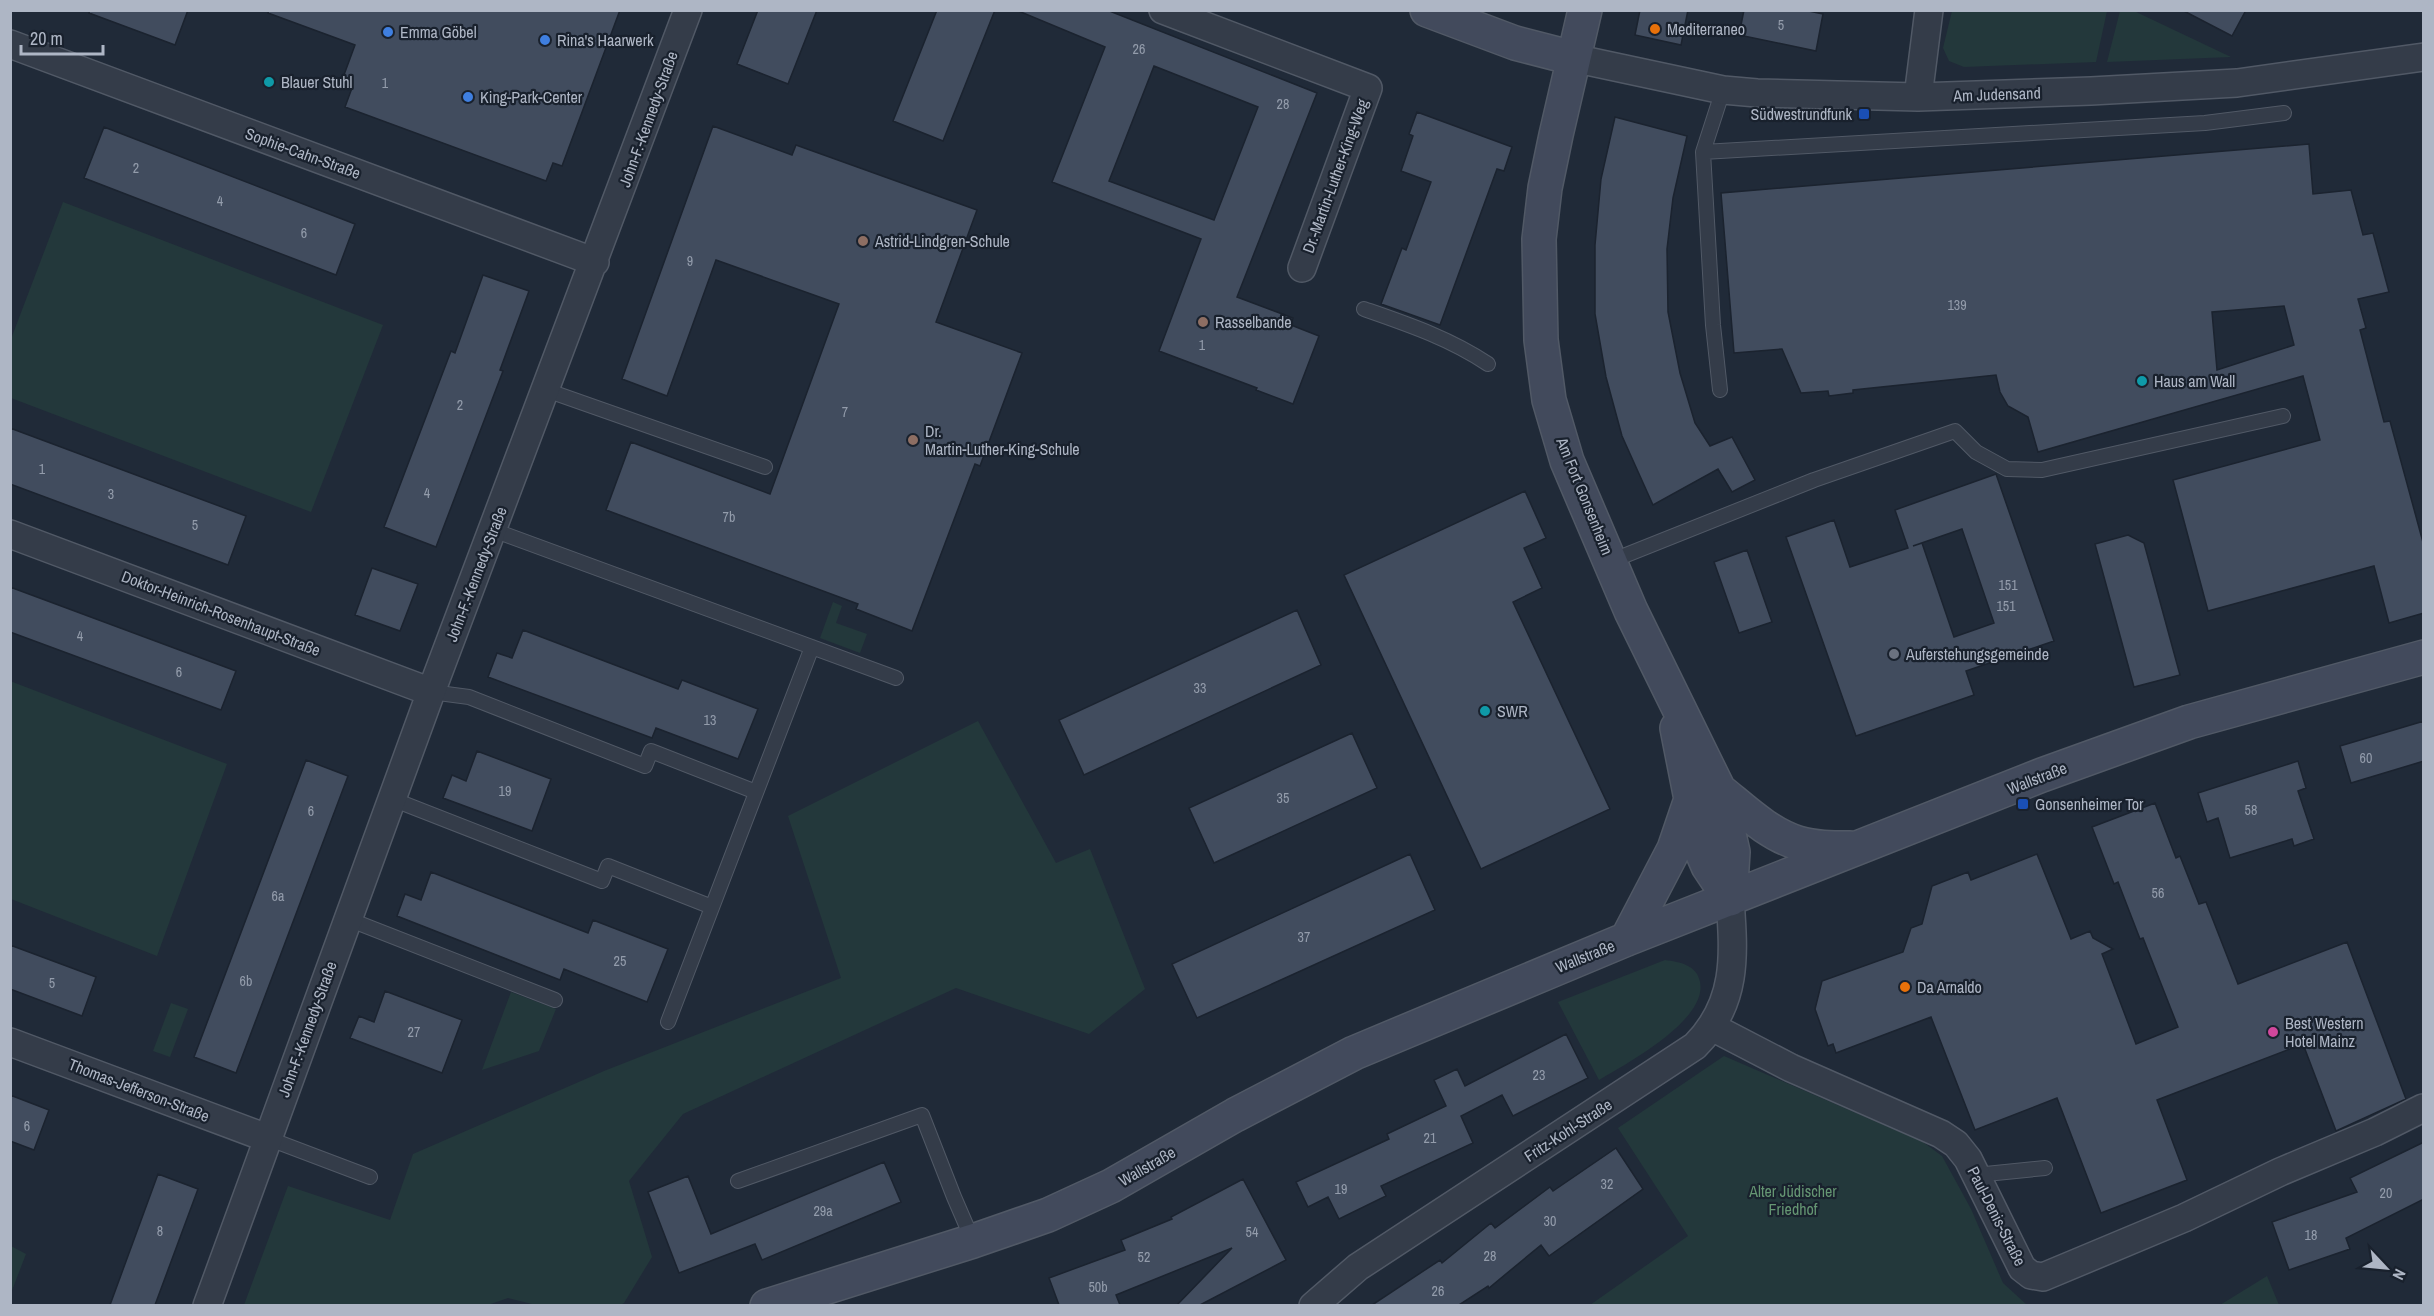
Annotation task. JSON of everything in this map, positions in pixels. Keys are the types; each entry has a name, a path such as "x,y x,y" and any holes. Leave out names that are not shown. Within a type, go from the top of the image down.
{"street":[{"name":"John-F.-Kennedy-Straße","path":"207,1305 431,692 595,262 688,10"},
{"name":"Dr.-Martin-Luther-King-Weg","path":"1163,10 1368,88 1302,268"},
{"path":"1427,10 1515,43 1573,58"},
{"name":"Am Fort Gonsenheim","path":"1585,10 1545,188 1541,219 1538,286 1541,340 1549,400 1567,461 1631,611 1669,687 1705,796 1732,852 1730,899"},
{"path":"1918,97 1929,10"},
{"name":"Sophie-Cahn-Straße","path":"10,44 595,262"},
{"name":"Am Judensand","path":"1573,58 1723,90 1918,97 2237,83 2424,57"},
{"name":"Doktor-Heinrich-Rosenhaupt-Straße","path":"10,534 431,692"},
{"name":"Wallstraße","path":"767,1305 973,1241 1048,1215 1111,1186 1234,1115 1354,1053 1627,939 2042,775 2189,722 2424,657"},
{"path":"1627,939 1674,849 1705,796 1796,843 1818,847 1858,849"},
{"name":"Fritz-Kohl-Straße","path":"1313,1305 1358,1267 1695,1046 1712,1027 1724,1006 1730,981 1733,947 1730,899"},
{"name":"Paul-Denis-Straße","path":"1712,1027 1791,1068 1941,1134 1956,1144 1968,1159 2022,1268 2031,1275 2043,1277 2184,1218 2423,1108"},
{"name":"Thomas-Jefferson-Straße","path":"10,1042 267,1138"}],"lane":[{"path":"1720,390 1713,324 1703,152 1723,90"},
{"path":"1703,152 2205,123 2284,113"},
{"path":"1364,309 1431,332 1465,349 1488,364"},
{"path":"546,390 765,466"},
{"path":"1611,561 1814,480 1955,431 1976,452 2007,469 2042,470 2283,416"},
{"path":"493,530 896,678"},
{"path":"668,1022 812,647"},
{"path":"431,692 469,697 645,766 651,751 756,792"},
{"path":"392,799 602,881 608,866 712,907"},
{"path":"348,919 555,1000"},
{"path":"738,1181 922,1115 973,1241"},
{"path":"267,1138 370,1177"},
{"path":"1976,1175 2045,1168"}],"green space":[{"path":"1952,10 2107,11 2096,62 1964,67 1949,61 1943,48"},
{"path":"2120,11 2134,11 2231,57 2107,62"},
{"path":"63,202 383,325 311,512 11,398 11,339"},
{"path":"833,602 842,606 836,623 867,634 860,653 820,638"},
{"path":"10,681 227,764 157,956 11,899"},
{"path":"978,721 1056,863 1090,849 1145,989 1089,1034 956,988 683,1114 629,1181 652,1257 624,1303 620,1305 536,1305 508,1298 485,1306 244,1305 288,1186 390,1220 413,1154 604,1071 841,978 788,816"},
{"path":"1665,960 1687,965 1698,976 1699,996 1691,1011 1663,1039 1599,1080 1558,1002"},
{"path":"511,992 556,1009 539,1051 482,1070"},
{"path":"171,1003 188,1009 170,1057 153,1051"},
{"name":"Alter Jüdischer Friedhof","path":"1724,1056 1923,1142 1942,1156 1971,1209 2003,1283 2027,1305 1590,1305 1688,1236 1618,1128"},
{"path":"11,1246 26,1254 11,1293"},
{"path":"2267,1276 2279,1305 2220,1305"}],"building":[{"path":"90,10 188,10 175,45 89,13"},
{"name":"King-Park-Center","path":"269,10 620,10 562,166 553,163 546,181 345,107 352,88 341,83 355,45 268,13"},
{"path":"758,10 817,10 788,84 737,64"},
{"path":"937,10 995,10 943,141 893,121"},
{"path":"1016,10 1107,10 1317,93 1237,297 1293,318 1291,325 1319,336 1293,404 1159,351 1201,239 1052,182 1105,47","holes":["1154,66 1258,107 1214,220 1109,181"]},
{"path":"1640,10 1688,10 1681,45 1635,35"},
{"path":"1744,10 1804,10 1823,14 1816,51 1739,35"},
{"path":"2182,10 2246,10 2232,36"},
{"path":"1417,112 1512,147 1504,171 1497,169 1440,325 1381,304 1402,248 1406,250 1431,182 1401,171 1413,136 1409,134"},
{"path":"1615,117 1687,136 1673,198 1667,249 1668,312 1680,373 1695,423 1710,446 1732,437 1755,480 1732,492 1718,469 1653,505 1622,436 1606,377 1595,314 1595,245 1601,179"},
{"path":"713,126 792,155 796,145 977,210 936,322 1022,353 980,466 975,464 912,631 856,609 858,604 606,510 631,442 770,494 839,304 716,260 667,396 622,379"},
{"path":"104,127 355,224 336,275 84,178"},
{"name":"Haus am Wall","path":"2309,144 2313,194 2351,190 2363,235 2373,233 2389,292 2358,299 2366,328 2360,330 2384,422 2390,421 2424,546 2424,613 2389,623 2374,566 2208,611 2173,480 2320,440 2303,376 2038,452 2028,417 2008,406 2000,392 1996,375 1853,390 1853,393 1829,396 1828,391 1801,393 1782,349 1734,353 1721,193","holes":["2284,306 2294,345 2217,370 2212,312"]},
{"path":"483,275 529,291 500,370 503,371 436,547 384,527 451,351 455,353"},
{"path":"10,428 246,516 228,565 10,484"},
{"path":"1996,474 2054,641 1966,671 1974,695 1856,736 1786,537 1834,520 1850,567 1908,548 1895,510","holes":["1962,529 1994,623 1954,637 1922,543 1913,546"]},
{"name":"SWR","path":"1525,491 1546,538 1524,548 1542,588 1513,602 1610,809 1481,869 1344,575"},
{"path":"2128,535 2144,543 2180,675 2134,687 2095,544"},
{"path":"1747,550 1772,622 1739,633 1714,562"},
{"path":"372,568 418,584 400,631 355,615"},
{"path":"10,587 236,671 221,710 10,632"},
{"path":"1297,610 1321,665 1084,775 1059,720"},
{"path":"523,630 678,689 682,680 758,709 738,759 656,728 652,738 488,677 497,653 512,658"},
{"path":"2424,721 2424,761 2351,783 2340,746"},
{"path":"1352,733 1377,788 1214,863 1189,808"},
{"path":"477,751 551,779 532,831 443,798 452,775 466,781"},
{"path":"306,760 348,776 236,1073 194,1057"},
{"path":"2298,761 2306,788 2298,791 2314,839 2294,846 2292,839 2230,858 2218,818 2207,822 2198,793"},
{"name":"Best Western Hotel Mainz","path":"2155,803 2176,858 2180,856 2199,904 2206,902 2238,984 2347,942 2406,1099 2336,1131 2303,1044 2157,1100 2187,1180 2101,1213 2057,1098 1975,1130 1931,1017 1836,1053 1833,1044 1828,1046 1815,1009 1822,981 1903,952 1911,928 1922,924 1932,886 1968,872 1971,880 2037,854 2071,939 2090,931 2093,938 2113,949 2102,954 2136,1044 2178,1027 2143,938 2140,939 2118,882 2114,884 2092,827"},
{"path":"1410,854 1435,910 1197,1018 1172,964"},
{"path":"431,872 588,933 593,920 668,949 647,1002 564,969 560,980 397,916 405,894 421,900"},
{"path":"10,945 96,977 82,1016 10,989"},
{"path":"385,991 462,1020 442,1073 350,1038 359,1016 374,1022"},
{"path":"1566,1034 1588,1078 1513,1116 1502,1095 1461,1116 1473,1143 1381,1186 1386,1196 1339,1219 1328,1197 1308,1207 1296,1182 1389,1139 1387,1134 1446,1106 1434,1080 1457,1069 1465,1086"},
{"path":"10,1095 49,1110 34,1150 10,1141"},
{"path":"2424,1142 2424,1199 2346,1238 2350,1249 2289,1270 2272,1222 2357,1192 2350,1178"},
{"path":"1616,1148 1643,1189 1549,1256 1541,1245 1489,1288 1488,1286 1459,1305 1372,1305 1440,1260 1442,1263 1491,1223 1495,1228 1550,1187 1553,1191"},
{"path":"884,1162 901,1202 762,1260 755,1244 679,1273 648,1192 688,1176 711,1234"},
{"path":"158,1174 198,1189 155,1305 110,1305"},
{"path":"1243,1179 1286,1260 1200,1305 1177,1305 1232,1248 1116,1295 1120,1305 1059,1305 1049,1278 1125,1250 1121,1240 1172,1219 1171,1217"}],"place":[{"name":"Mediterraneo","path":"1655,29"},
{"name":"Emma Göbel","path":"388,32"},
{"name":"Rina's Haarwerk","path":"545,40"},
{"name":"Blauer Stuhl","path":"269,82"},
{"name":"King-Park-Center","path":"468,97"},
{"name":"Südwestrundfunk","path":"1864,114"},
{"name":"Astrid-Lindgren-Schule","path":"863,241"},
{"name":"Rasselbande","path":"1203,322"},
{"name":"Haus am Wall","path":"2142,381"},
{"name":"Dr. Martin-Luther-King-Schule","path":"913,440"},
{"name":"Auferstehungsgemeinde","path":"1894,654"},
{"name":"SWR","path":"1485,711"},
{"name":"Gonsenheimer Tor","path":"2023,804"},
{"name":"Da Arnaldo","path":"1905,987"},
{"name":"Best Western Hotel Mainz","path":"2273,1032"}]}
